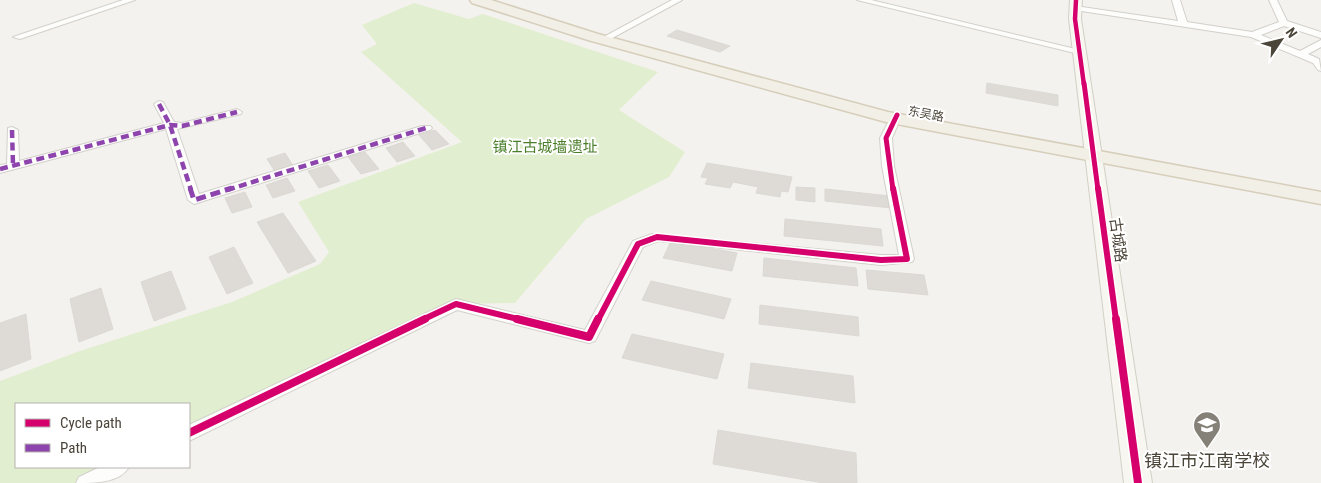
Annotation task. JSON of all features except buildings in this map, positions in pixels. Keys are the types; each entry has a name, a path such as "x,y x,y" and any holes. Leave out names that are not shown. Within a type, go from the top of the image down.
{"main road":[{"name":"东吴路","path":"477,0 605,38 896,117 1320,196"},
{"name":"东吴路","path":"491,0 605,38"}],"street":[{"path":"17,37 130,0"},
{"path":"605,38 678,0"},
{"path":"861,0 1079,51"},
{"path":"1176,0 1183,24"},
{"path":"1273,0 1284,23"},
{"path":"1076,4 1253,35 1316,61 1321,68"},
{"name":"古城路","path":"1076,4 1079,51 1138,483"},
{"path":"1253,35 1284,23 1321,34"},
{"path":"1301,54 1321,43"},
{"path":"159,104 170,125 194,200 426,128"},
{"path":"0,169 170,125 182,126 237,112"},
{"path":"190,433 456,304 589,337 638,244 657,237 881,260 906,259 888,166 886,138 896,117"},
{"path":"12,130 13,165"},
{"path":"86,483 117,468"}],"green space":[{"name":"镇江古城墙遗址","path":"414,3 469,19 483,14 658,72 619,110 685,152 669,177 586,219 515,303 456,304 190,433 190,403 15,403 15,468 117,468 86,483 0,483 0,381 77,352 232,302 320,264 329,252 298,202 462,142 361,52 377,44 362,25"}],"marked path":[{"path":"159,104 170,125 194,200 426,128"},
{"path":"0,169 170,125 182,126 237,112"},
{"path":"12,130 13,165"}],"cycle path":[{"path":"1076,0 1075,19 1138,483"},
{"path":"190,433 456,304 589,337 638,244 657,237 881,260 907,259 888,166 886,138 897,115"}],"place":[{"name":"镇江市江南学校","path":"1207,449"}]}
